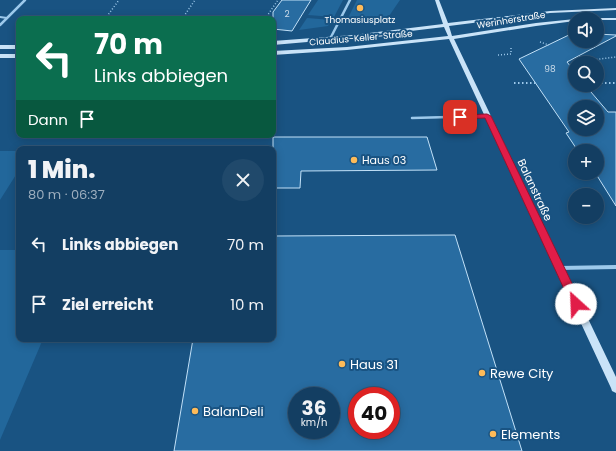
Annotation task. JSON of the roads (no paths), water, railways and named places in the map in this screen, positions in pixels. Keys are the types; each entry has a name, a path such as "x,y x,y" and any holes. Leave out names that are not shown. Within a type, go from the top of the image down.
{"main road":[{"name":"Balanstraße","path":"437,0 450,38 616,388"},
{"name":"Werinherstraße","path":"445,25 563,10 616,9"},
{"path":"604,19 616,19"},
{"name":"Werinherstraße","path":"450,38 568,21"},
{"name":"Claudius-Keller-Straße","path":"276,43 330,39 445,25"},
{"name":"Claudius-Keller-Straße","path":"276,54 450,38"},
{"path":"0,46 16,47"},
{"path":"0,56 16,56"}],"street":[{"path":"0,25 25,0"},
{"path":"330,39 350,0"},
{"path":"559,268 616,267"}],"lane":[{"path":"0,17 7,18"},
{"path":"412,118 487,116"}],"place":[{"name":"Thomasiusplatz","path":"360,8"},
{"name":"Haus 03","path":"354,160"},
{"name":"Haus 31","path":"342,364"},
{"name":"Rewe City","path":"482,373"},
{"name":"BalanDeli","path":"195,411"},
{"name":"Elements","path":"493,434"}]}
